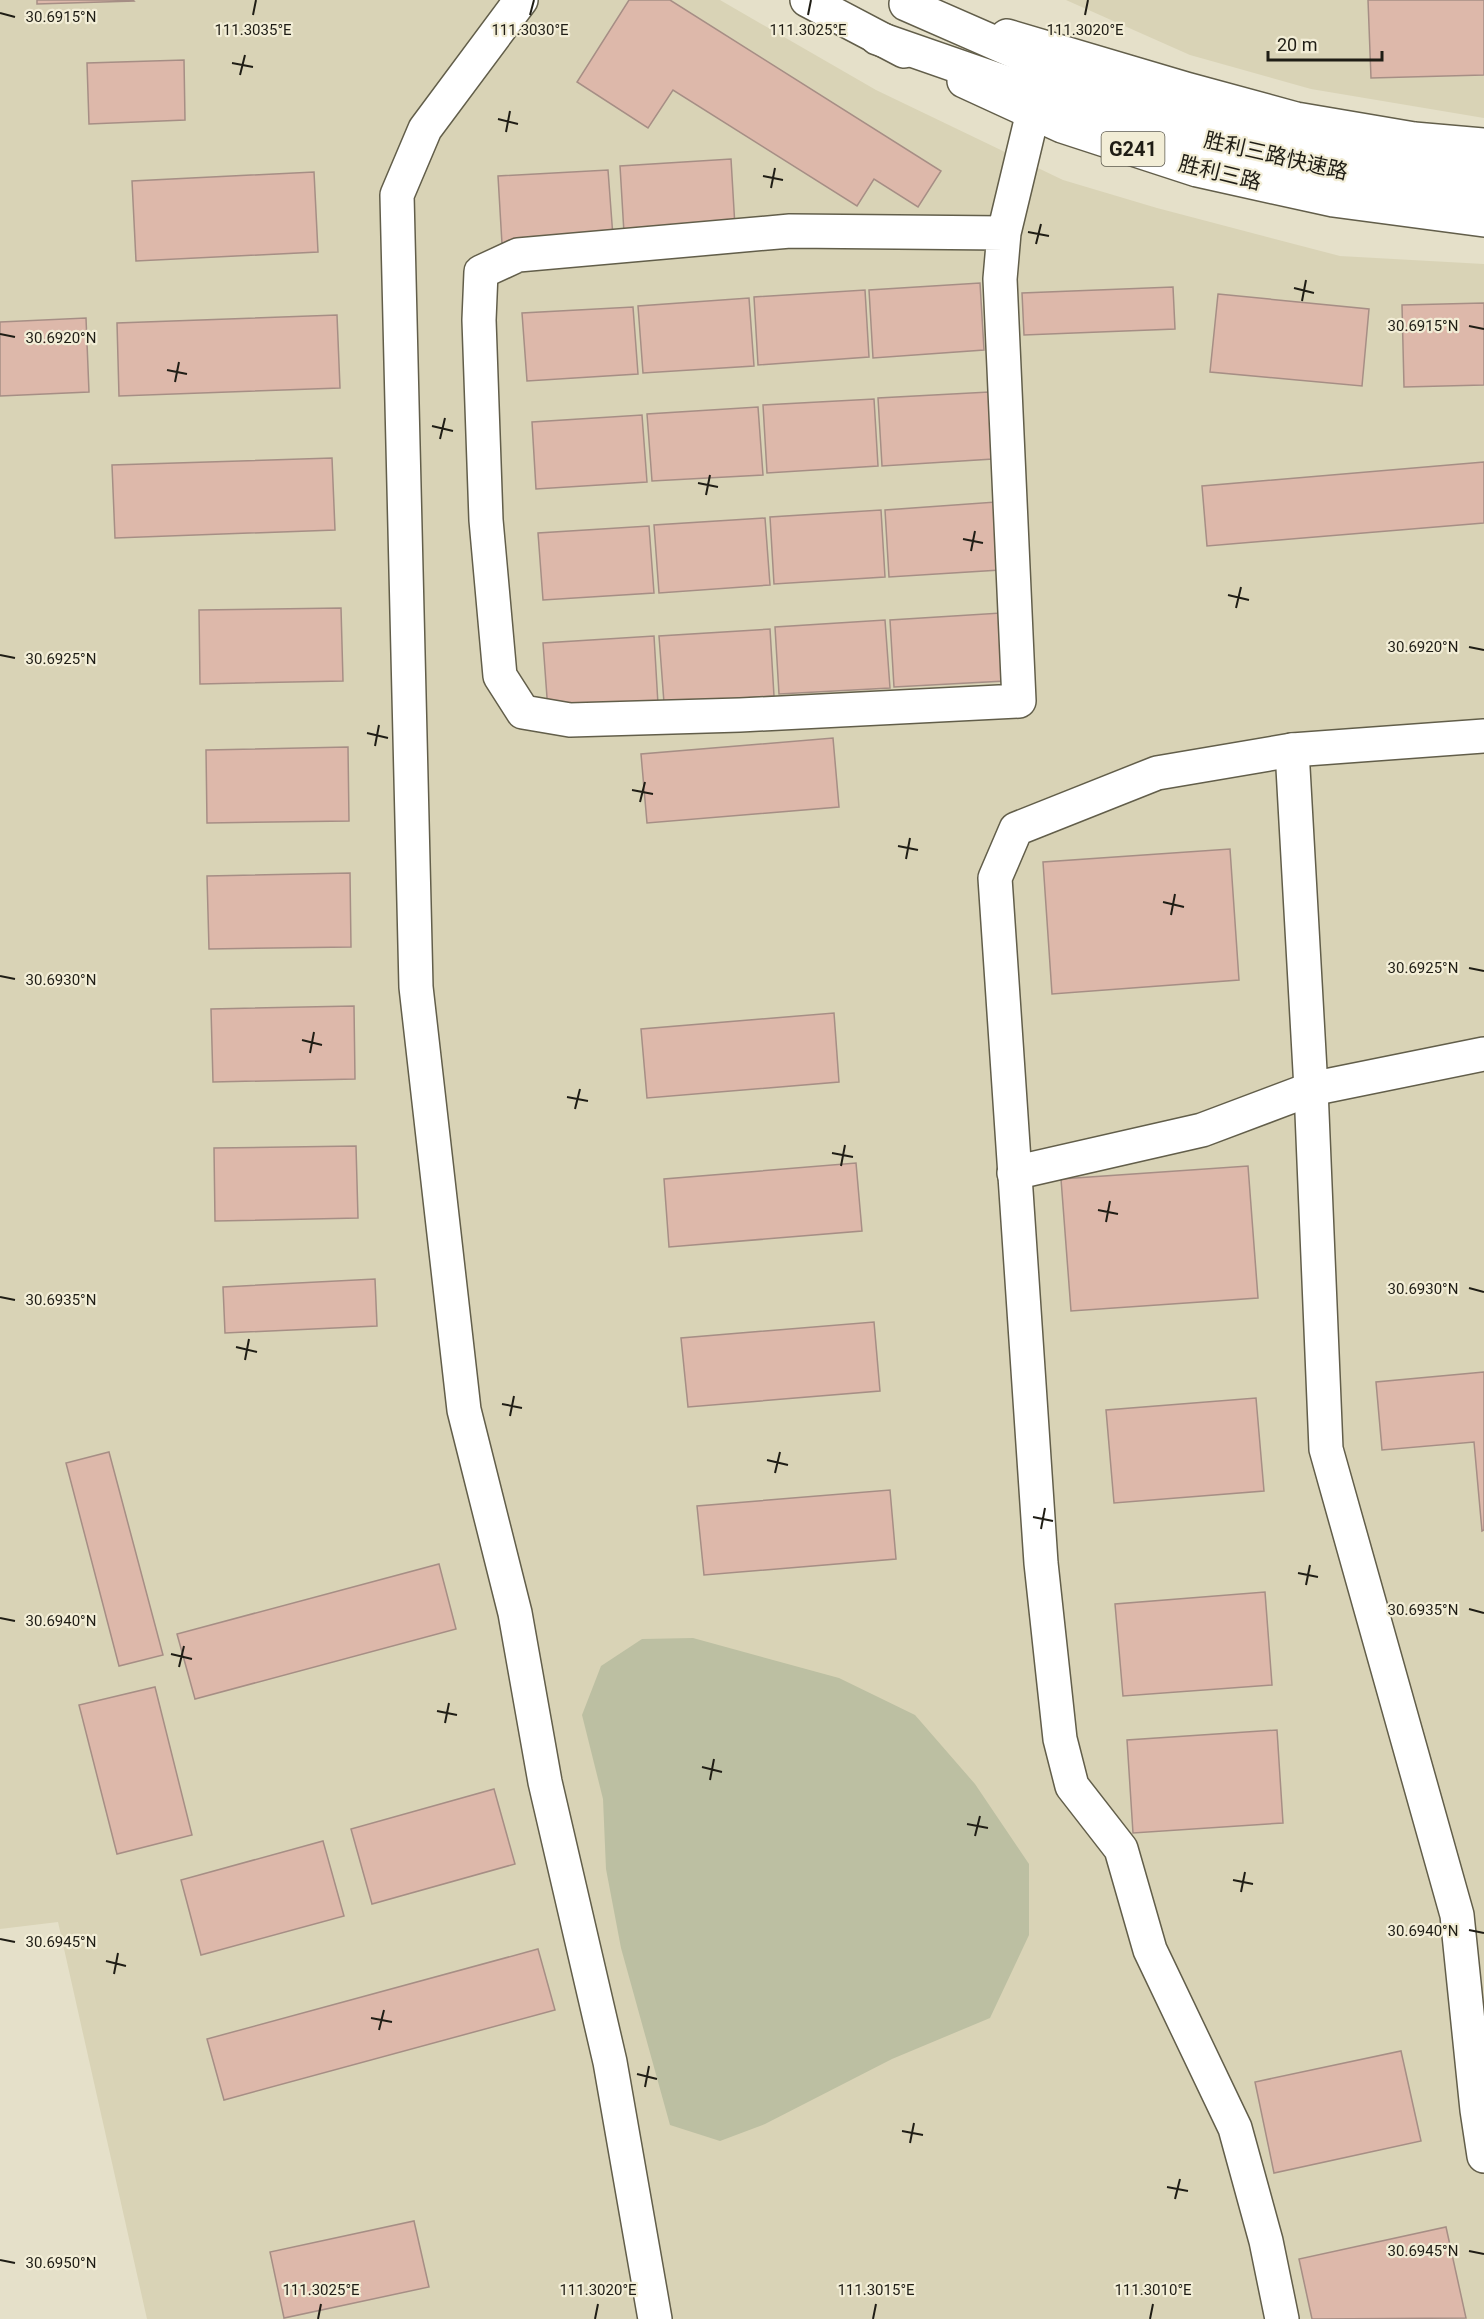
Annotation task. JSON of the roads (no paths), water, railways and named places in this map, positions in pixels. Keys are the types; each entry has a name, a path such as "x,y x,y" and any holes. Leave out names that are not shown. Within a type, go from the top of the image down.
{"main road":[{"path":"521,0 425,129 397,195 416,987 464,1410 515,1613 545,1782 610,2062 655,2319"},
{"name":"胜利三路","path":"807,0 877,38 1062,126 1197,170 1333,201 1484,220"},
{"name":"G241","path":"902,2 1075,92"},
{"name":"G241","path":"902,2 1100,64 1296,119 1414,139 1484,145"},
{"name":"G241","path":"877,38 1075,92"},
{"name":"胜利三路快速路","path":"1075,92 1300,140 1412,160 1484,167"},
{"name":"胜利三路快速路","path":"1075,92 1298,164 1410,184 1484,191"},
{"path":"1004,233 790,231 518,255 481,272 479,320 486,520 500,676 523,712 570,720 740,715 1019,701 1000,279 1004,233 1033,112"},
{"path":"1281,2319 1266,2241 1235,2128 1150,1950 1121,1849 1072,1786 1060,1739 1041,1563 995,878 1016,829 1158,773 1292,750 1484,736"},
{"path":"1292,750 1311,1089 1326,1449 1457,1915 1477,2110 1484,2156"},
{"path":"1014,1173 1202,1130 1311,1089 1484,1054"}]}
